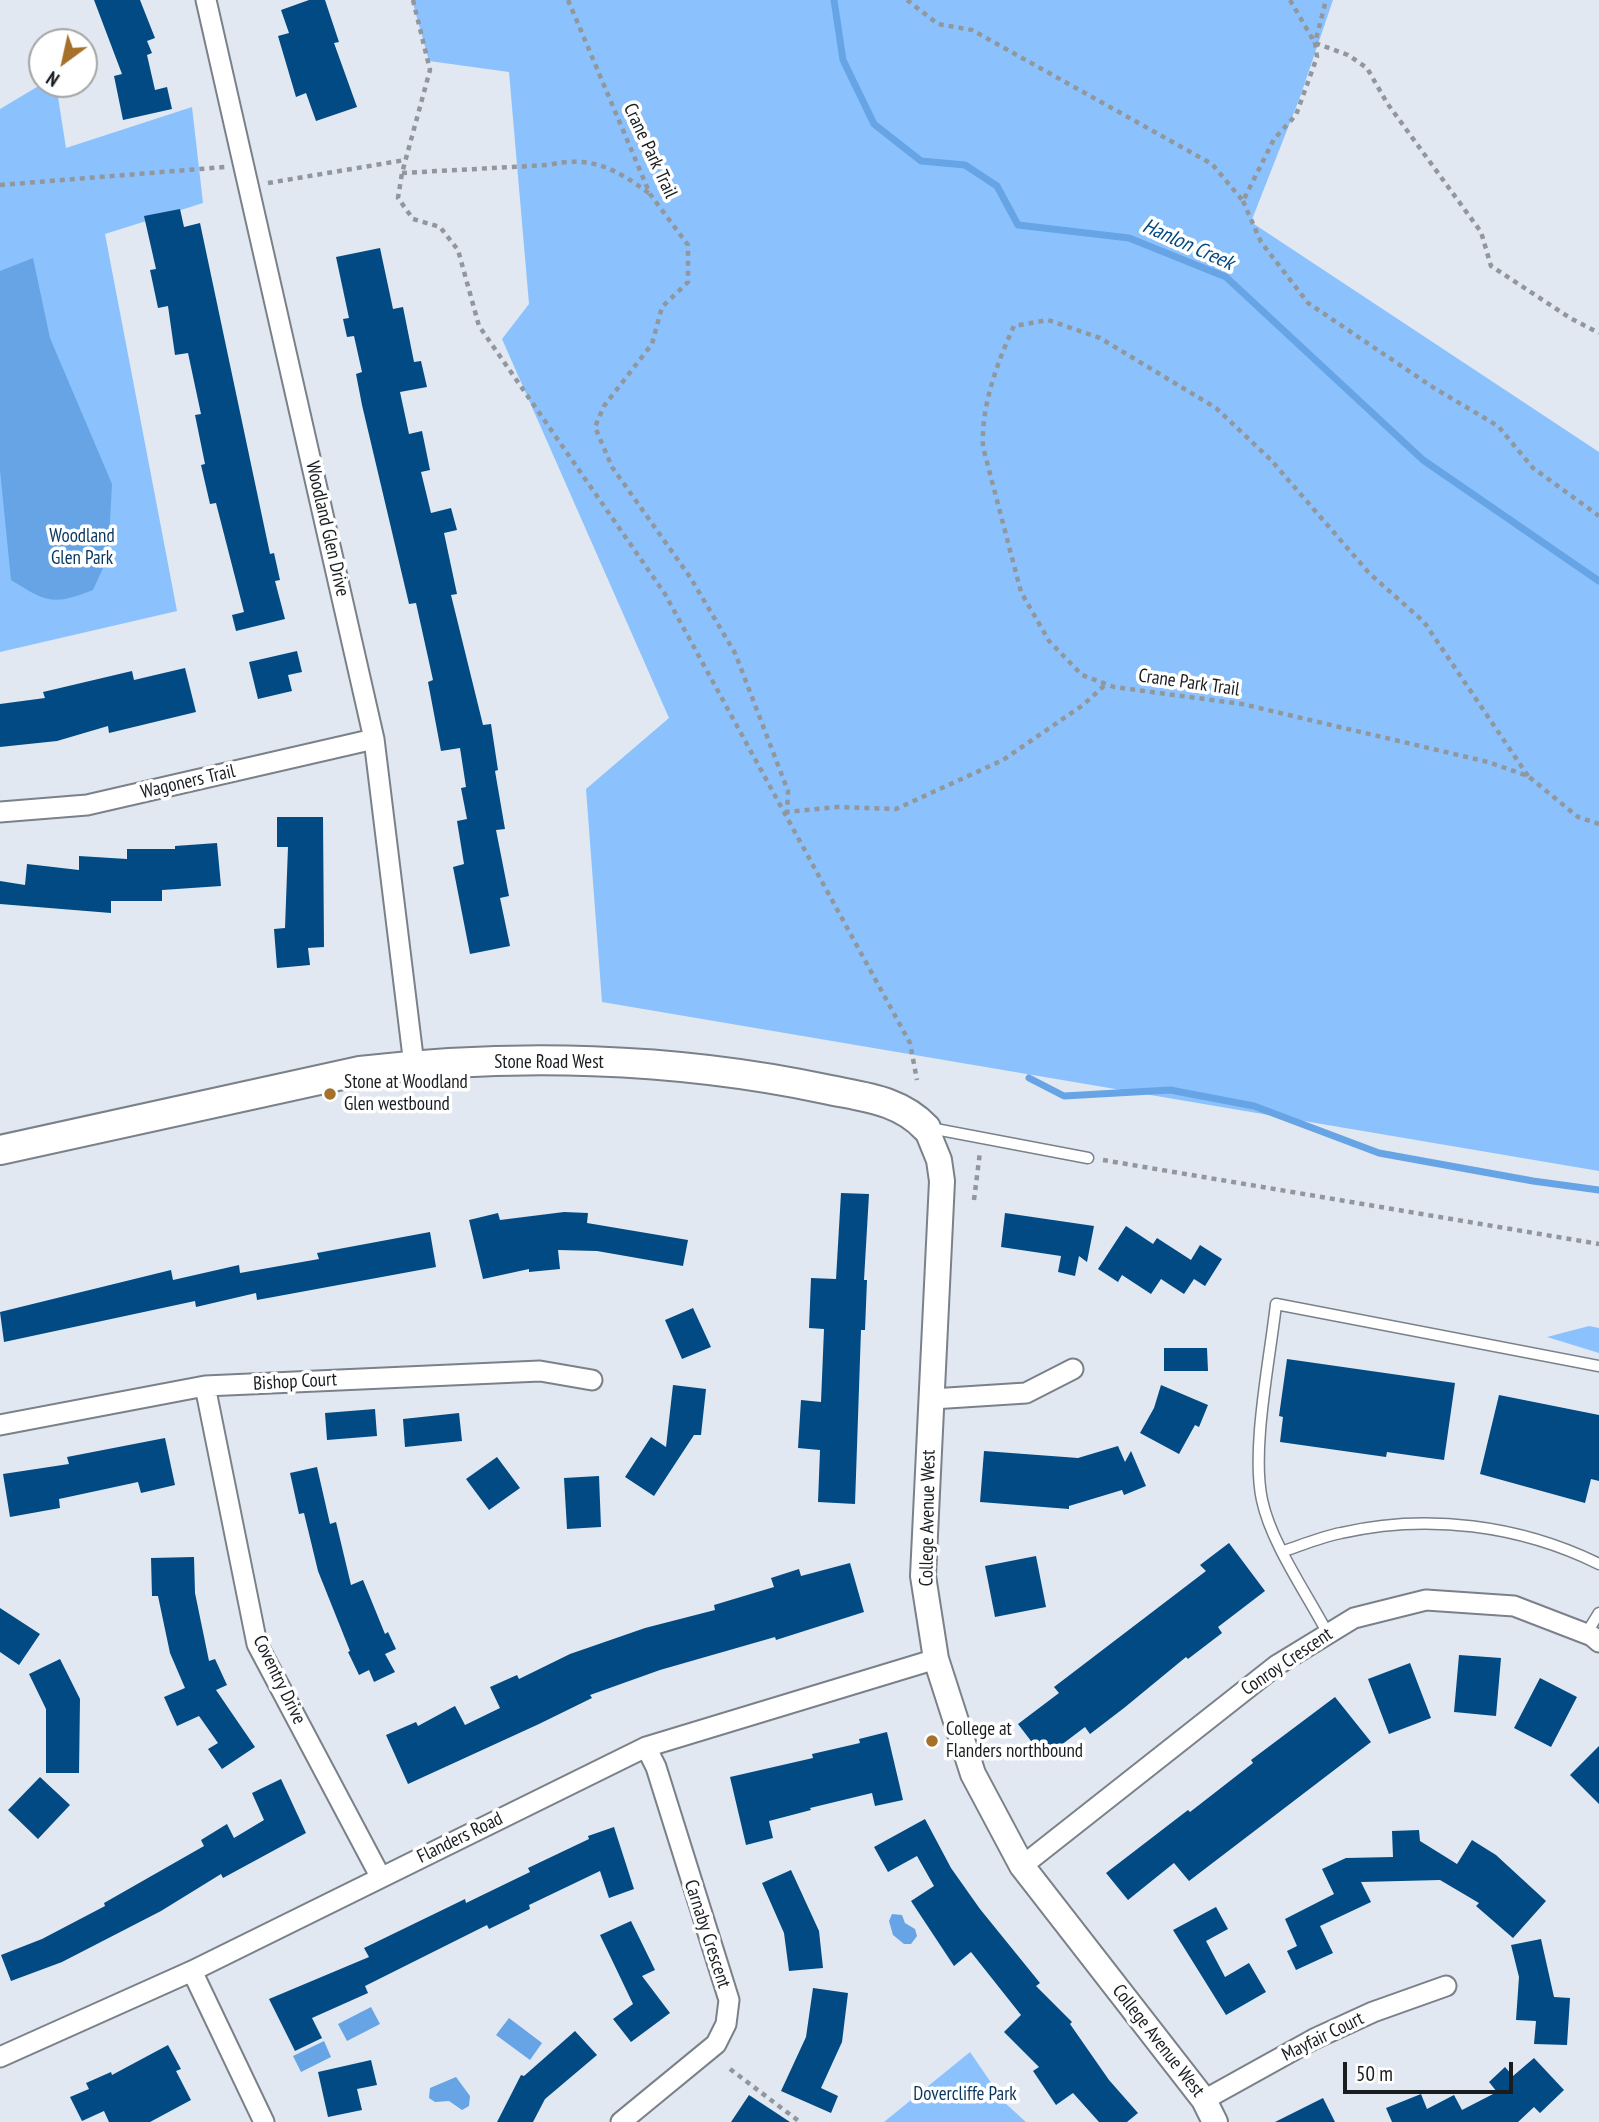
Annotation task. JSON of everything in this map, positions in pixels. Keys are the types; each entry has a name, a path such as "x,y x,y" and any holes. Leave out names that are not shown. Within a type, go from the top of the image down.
{"main road":[{"name":"Stone Road West","path":"0,1150 281,1087 414,1065 537,1061 649,1064 775,1078 891,1103 913,1114 926,1128"}],"street":[{"name":"Woodland Glen Drive","path":"206,0 374,739 414,1065"},
{"name":"Wagoners Trail","path":"0,812 87,805 374,739"},
{"name":"College Avenue West","path":"926,1128 939,1160 942,1181 923,1576 936,1659 973,1774 1022,1866 1204,2100 1215,2122"},
{"path":"932,1399 1026,1393 1073,1368"},
{"name":"Bishop Court","path":"0,1425 205,1386 540,1371 592,1380"},
{"name":"Coventry Drive","path":"205,1386 257,1644 380,1876"},
{"name":"Conroy Crescent","path":"1022,1866 1276,1665 1354,1618 1426,1600 1514,1606 1593,1638"},
{"name":"Flanders Road","path":"0,2057 192,1971 646,1747 936,1659"},
{"name":"Carnaby Crescent","path":"621,2122 716,2044 726,2024 729,2000 656,1767 646,1747"},
{"path":"192,1971 264,2122"},
{"name":"Mayfair Court","path":"1204,2100 1314,2039 1373,2012 1446,1986"}],"lane":[{"path":"926,1128 1088,1158"},
{"path":"1328,1634 1262,1502 1257,1468 1276,1304 1599,1366"},
{"path":"1284,1550 1340,1533 1402,1524 1464,1524 1526,1536 1599,1564"},
{"path":"1593,1638 1599,1613"}],"path":[{"path":"413,0 430,70 405,160 398,198 413,219 440,227 458,250 480,326 665,594 787,812 909,1043 917,1080"},
{"name":"Crane Park Trail","path":"568,0 650,194 688,245 688,282 662,307 652,344 604,407 596,427 612,467 690,577 736,653 788,791 787,812"},
{"path":"907,0 938,24 972,30 1212,164 1243,201 1261,242 1308,303 1434,388 1499,426 1533,468 1599,516"},
{"path":"1243,201 1273,139 1296,115 1317,57 1315,43 1290,0"},
{"path":"1315,43 1326,0"},
{"path":"1315,43 1348,55 1367,68 1387,103 1481,232 1491,266 1570,318 1599,333"},
{"path":"248,186 405,160"},
{"path":"402,173 548,165 568,161 616,168 650,194"},
{"path":"0,185 244,166"},
{"name":"Crane Park Trail","path":"1528,776 1444,750 1387,740 1242,704 1106,684 1082,675 1049,641 1021,592 983,447 982,426 1001,354 1014,326 1048,320 1100,338 1216,408 1271,460 1369,573 1423,622 1528,776 1578,817 1599,824"},
{"path":"787,812 837,807 896,809 1003,760 1083,705 1106,684"},
{"path":"974,1200 982,1137"},
{"path":"1088,1158 1599,1244"},
{"path":"730,2069 800,2122"}],"green space":[{"path":"412,0 1333,0 1300,97 1251,222 1599,452 1599,1171 602,1002 586,789 669,718 502,339 529,304 509,72 429,61"},
{"name":"Woodland Glen Park","path":"28,92 28,98 58,98 66,148 192,107 203,203 105,234 177,611 0,652 0,109"},
{"path":"1589,1326 1599,1328 1599,1353 1547,1337"},
{"name":"Dovercliffe Park","path":"970,2052 1005,2103 1026,2122 884,2122"}],"shaded area":[{"path":"33,258 50,338 112,484 108,557 93,590 59,600 42,597 11,580 0,470 0,271"},
{"path":"892,1914 902,1915 905,1923 915,1929 917,1936 911,1944 904,1944 893,1935 889,1921"},
{"path":"371,2007 380,2024 347,2041 338,2024"},
{"path":"509,2018 542,2043 530,2060 496,2035"},
{"path":"324,2041 331,2057 301,2072 293,2056"},
{"path":"456,2077 470,2096 469,2106 462,2110 449,2101 435,2102 429,2098 430,2088"}],"building":[{"path":"94,0 140,0 155,38 147,41 152,53 147,55 155,90 167,87 172,109 123,120 114,76 122,74"},
{"path":"309,0 325,0 339,42 334,43 357,107 316,121 306,93 296,97 278,36 289,33 281,10"},
{"path":"180,209 184,227 200,223 270,554 274,553 280,580 275,581 285,619 236,631 232,615 244,612 216,503 210,504 201,465 205,464 195,415 201,414 188,353 175,355 168,306 158,308 150,270 156,269 144,216"},
{"path":"380,248 393,309 403,307 414,362 421,361 427,387 400,392 409,434 422,431 430,470 421,472 431,513 451,508 457,530 444,533 457,594 451,595 483,725 491,724 498,770 495,771 505,829 496,830 509,896 500,898 510,946 470,954 453,867 464,864 457,821 467,819 461,788 466,787 460,748 441,751 428,682 433,680 416,603 409,604 362,405 356,374 362,372 354,336 347,337 343,319 349,318 336,257"},
{"path":"297,651 302,672 288,675 292,691 258,699 249,662"},
{"path":"185,668 196,712 109,733 108,726 57,741 0,747 0,704 45,698 43,692 132,671 134,680"},
{"path":"277,817 323,817 324,947 308,948 310,965 277,968 274,929 285,928 288,847 277,847"},
{"path":"217,843 221,886 162,890 162,901 111,901 111,913 0,904 0,881 25,885 27,864 79,870 79,856 127,859 127,849 175,849 175,846"},
{"path":"841,1193 869,1194 864,1280 867,1280 865,1330 861,1330 855,1504 818,1502 820,1450 798,1448 801,1400 821,1402 824,1329 809,1328 811,1278 836,1279"},
{"path":"564,1212 588,1213 587,1223 688,1240 683,1266 597,1251 558,1250 560,1269 529,1272 529,1269 483,1279 469,1220 498,1213 500,1220"},
{"path":"1005,1213 1094,1226 1087,1262 1079,1256 1075,1276 1058,1272 1061,1256 1001,1247"},
{"path":"1126,1226 1153,1244 1157,1238 1191,1260 1200,1245 1222,1259 1205,1286 1194,1279 1184,1294 1161,1279 1151,1294 1122,1275 1118,1282 1098,1269"},
{"path":"430,1232 436,1267 257,1300 256,1293 196,1307 195,1301 4,1342 0,1312 171,1270 173,1280 239,1265 240,1273 319,1259 317,1253"},
{"path":"693,1308 711,1347 682,1359 665,1320"},
{"path":"1164,1348 1207,1348 1208,1371 1164,1371"},
{"path":"1287,1359 1455,1383 1444,1460 1387,1452 1386,1457 1280,1442 1283,1417 1279,1416"},
{"path":"673,1385 706,1389 701,1435 694,1435 654,1496 625,1477 651,1437 666,1447"},
{"path":"1161,1385 1208,1405 1199,1427 1195,1425 1179,1454 1140,1433 1154,1408"},
{"path":"1499,1395 1599,1415 1599,1481 1591,1479 1585,1503 1480,1474"},
{"path":"375,1409 377,1436 327,1440 325,1413"},
{"path":"459,1413 462,1441 405,1447 403,1419"},
{"path":"165,1438 175,1485 141,1493 138,1482 59,1499 60,1508 10,1517 3,1474 69,1464 67,1457"},
{"path":"1118,1446 1125,1462 1131,1451 1146,1486 1124,1495 1122,1490 1069,1506 1069,1509 980,1502 984,1451 1078,1458"},
{"path":"497,1457 520,1488 489,1510 466,1479"},
{"path":"317,1467 330,1524 336,1522 351,1585 363,1580 385,1634 388,1632 396,1649 385,1654 395,1672 374,1682 369,1670 359,1675 348,1652 350,1651 318,1571 304,1513 299,1514 290,1473"},
{"path":"599,1476 601,1527 567,1529 564,1478"},
{"path":"1229,1543 1265,1591 1218,1627 1222,1633 1188,1659 1186,1657 1090,1734 1085,1727 1044,1758 1018,1724 1059,1693 1054,1687 1206,1571 1200,1565"},
{"path":"1036,1556 1046,1607 995,1617 985,1566"},
{"path":"194,1557 195,1593 209,1661 215,1659 227,1685 216,1690 255,1747 222,1769 208,1749 218,1743 199,1716 177,1726 164,1697 185,1688 170,1653 158,1596 152,1596 151,1558"},
{"path":"850,1563 864,1612 776,1640 775,1637 660,1670 590,1695 592,1698 539,1724 408,1784 386,1735 416,1722 418,1726 455,1706 465,1725 500,1708 490,1687 517,1675 519,1679 570,1654 645,1628 715,1610 714,1605 774,1587 771,1578 799,1569 801,1576"},
{"path":"0,1608 40,1634 19,1665 0,1652"},
{"path":"1459,1655 1501,1658 1496,1716 1454,1712"},
{"path":"60,1659 80,1699 79,1773 46,1773 46,1709 29,1674"},
{"path":"1410,1663 1431,1718 1389,1734 1368,1679"},
{"path":"1540,1678 1577,1697 1551,1747 1514,1728"},
{"path":"1335,1697 1371,1742 1189,1881 1174,1863 1128,1900 1106,1873 1188,1810 1190,1812 1253,1763 1251,1760"},
{"path":"887,1732 903,1800 875,1806 872,1793 810,1808 811,1810 769,1821 773,1838 746,1845 730,1777 813,1758 812,1754 860,1743 859,1739"},
{"path":"1599,1746 1599,1804 1570,1775"},
{"path":"40,1777 70,1805 38,1839 8,1810"},
{"path":"281,1779 306,1833 223,1878 221,1874 161,1911 62,1962 11,1981 1,1955 42,1939 105,1906 104,1903 204,1846 201,1840 227,1824 234,1838 264,1820 252,1793"},
{"path":"925,1819 951,1868 980,1909 1040,1983 1036,1986 1072,2022 1070,2024 1109,2080 1138,2113 1127,2122 1099,2122 1073,2093 1056,2105 1033,2071 1039,2067 1004,2032 1021,2015 971,1952 954,1966 911,1901 934,1886 917,1856 888,1872 874,1847"},
{"path":"614,1827 634,1889 609,1898 600,1871 529,1905 530,1909 489,1929 487,1925 365,1986 368,1993 312,2018 322,2038 295,2051 269,1999 369,1957 364,1948 465,1899 466,1903 530,1872 528,1868 589,1839 588,1836"},
{"path":"1419,1830 1420,1841 1457,1864 1472,1840 1496,1855 1546,1901 1513,1938 1476,1906 1479,1903 1440,1880 1361,1882 1371,1902 1320,1926 1333,1953 1296,1970 1287,1951 1297,1946 1285,1919 1334,1894 1322,1869 1346,1858 1393,1857 1392,1831"},
{"path":"791,1870 819,1931 823,1968 789,1971 784,1933 762,1883"},
{"path":"1216,1907 1228,1929 1206,1941 1225,1977 1249,1963 1266,1992 1226,2015 1173,1930"},
{"path":"631,1921 655,1970 642,1976 670,2013 631,2042 613,2019 633,2004 600,1935"},
{"path":"1541,1939 1554,1997 1570,1998 1567,2045 1534,2044 1536,2021 1516,2020 1519,1977 1511,1945"},
{"path":"813,1988 848,1993 842,2042 821,2088 838,2096 831,2113 781,2091 806,2037"},
{"path":"575,2031 597,2055 545,2099 533,2122 497,2122 521,2075 524,2076"},
{"path":"168,2045 181,2069 176,2071 191,2100 150,2122 109,2122 104,2111 82,2121 70,2097 89,2089 86,2083 111,2072 112,2075"},
{"path":"1534,2058 1564,2090 1540,2113 1534,2107 1518,2122 1392,2122 1386,2108 1421,2094 1427,2109 1454,2095 1462,2110 1497,2092 1489,2082 1505,2067 1513,2076"},
{"path":"371,2060 377,2085 357,2089 362,2110 328,2117 318,2072"},
{"path":"749,2095 790,2122 731,2122"},
{"path":"1323,2098 1335,2122 1275,2122"}],"waterway":[{"name":"Hanlon Creek","path":"834,0 843,60 874,124 921,161 965,165 997,186 1018,225 1129,238 1226,277 1423,460 1599,581"},
{"path":"1029,1078 1064,1096 1170,1090 1254,1106 1379,1153 1599,1190"}],"place":[{"name":"Stone at Woodland Glen westbound","path":"330,1094"},
{"name":"College at Flanders northbound","path":"932,1741"}]}
